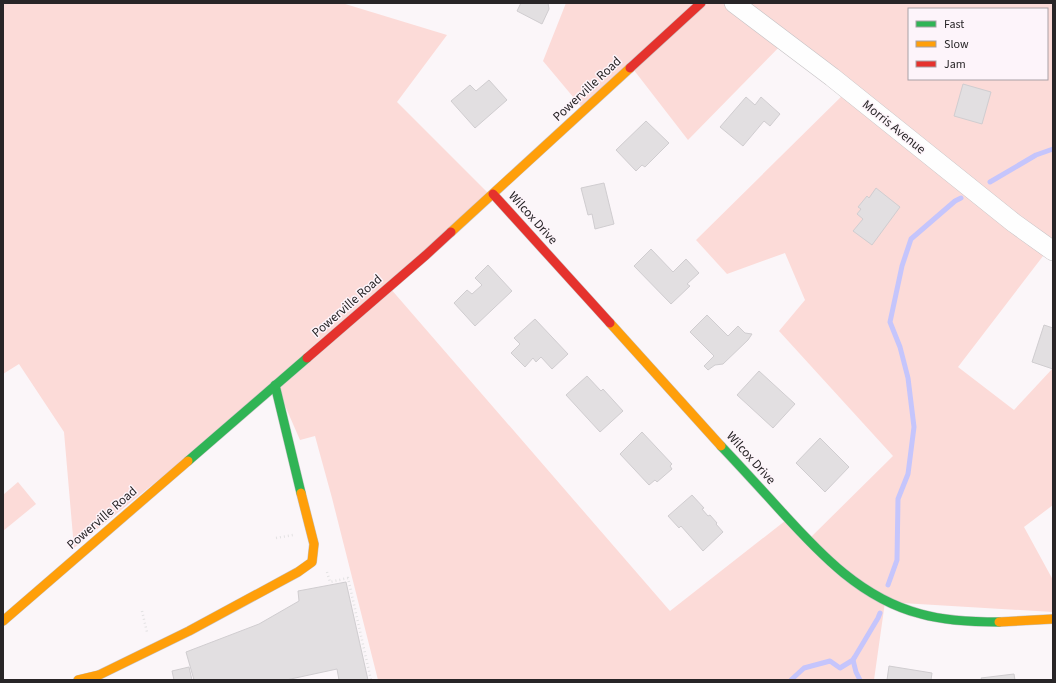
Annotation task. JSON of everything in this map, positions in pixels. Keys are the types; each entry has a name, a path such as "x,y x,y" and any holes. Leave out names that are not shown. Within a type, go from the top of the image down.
{"street":[{"name":"Powerville Road","path":"3,621 426,255 700,3"},
{"name":"Morris Avenue","path":"734,3 832,77 1014,223 1053,251"},
{"name":"Wilcox Drive","path":"493,194 807,540 847,577 879,597 920,614 946,619 990,622 1053,619"},
{"path":"78,680 99,674 189,631 298,572 312,562 314,544 275,385"}],"path":[{"path":"276,538 295,534"},
{"path":"327,570 330,582 348,578 371,680"},
{"path":"142,611 147,634"}],"shaded area":[{"path":"3,3 342,3 447,35 397,102 493,198 390,288 670,611 790,517 808,540 893,456 779,331 805,300 785,253 727,274 696,240 849,89 788,38 688,140 630,65 584,110 543,61 566,3 1053,3 1053,243 958,367 1014,410 1053,368 1053,505 1024,527 1053,580 1053,612 885,602 874,680 378,680 315,436 300,440 276,385 74,548 64,432 19,364 3,374"},
{"path":"18,482 36,504 3,531 3,495"}],"building":[{"path":"521,3 548,3 549,9 542,24 517,11"},
{"path":"489,80 507,100 475,128 451,101 470,85 476,91"},
{"path":"963,84 991,92 982,124 954,116"},
{"path":"746,97 755,105 761,97 780,114 770,126 764,121 743,146 720,127"},
{"path":"646,121 669,143 645,167 642,165 636,171 616,150"},
{"path":"604,183 614,224 595,229 592,214 588,215 581,188"},
{"path":"876,188 900,207 872,245 853,231 863,219 857,214 861,209 858,207 867,196 869,198"},
{"path":"651,249 673,272 686,259 699,273 687,284 690,286 671,304 634,266"},
{"path":"488,265 512,291 475,326 454,303 467,290 472,294 482,285 475,278"},
{"path":"707,315 728,336 738,326 745,333 752,334 748,340 723,364 715,365 708,370 704,366 714,356 690,332"},
{"path":"535,319 568,354 552,369 541,357 536,362 533,358 525,367 511,353 520,344 514,338"},
{"path":"1044,325 1053,328 1053,369 1032,362"},
{"path":"759,371 795,404 773,428 737,395"},
{"path":"587,376 601,391 603,389 623,411 600,432 566,395"},
{"path":"642,432 672,464 670,466 672,469 657,482 655,480 649,485 620,454"},
{"path":"820,438 849,467 825,492 796,463"},
{"path":"692,495 704,508 702,509 708,516 710,515 723,532 703,551 681,526 679,528 668,516"},
{"path":"346,582 368,680 339,680 337,669 286,680 194,680 186,652 259,624 299,601 298,591"},
{"path":"889,666 932,673 931,680 887,680"},
{"path":"189,667 192,680 174,680 172,671"},
{"path":"1014,674 1015,680 982,680 981,678"}],"waterway":[{"path":"990,182 1036,155 1053,149"},
{"path":"888,585 897,560 898,499 908,474 914,427 908,378 900,347 890,322 902,266 911,239 955,201 961,198"},
{"path":"791,680 804,668 830,661 840,668 853,660 880,613"},
{"path":"854,658 853,660 856,672 860,680"}],"traffic: fast":[{"path":"188,461 307,358"},
{"path":"275,385 301,493"},
{"path":"721,446 811,543 827,559 861,586 880,598 921,614 960,621 999,622"}],"traffic: slow":[{"path":"451,232 630,68"},
{"path":"610,323 721,446"},
{"path":"3,621 188,461"},
{"path":"78,680 99,675 189,631 298,572 312,562 314,544 301,493"},
{"path":"999,622 1053,619"}],"traffic: jam":[{"path":"630,68 701,3"},
{"path":"493,194 610,323"},
{"path":"307,358 451,232"}]}
